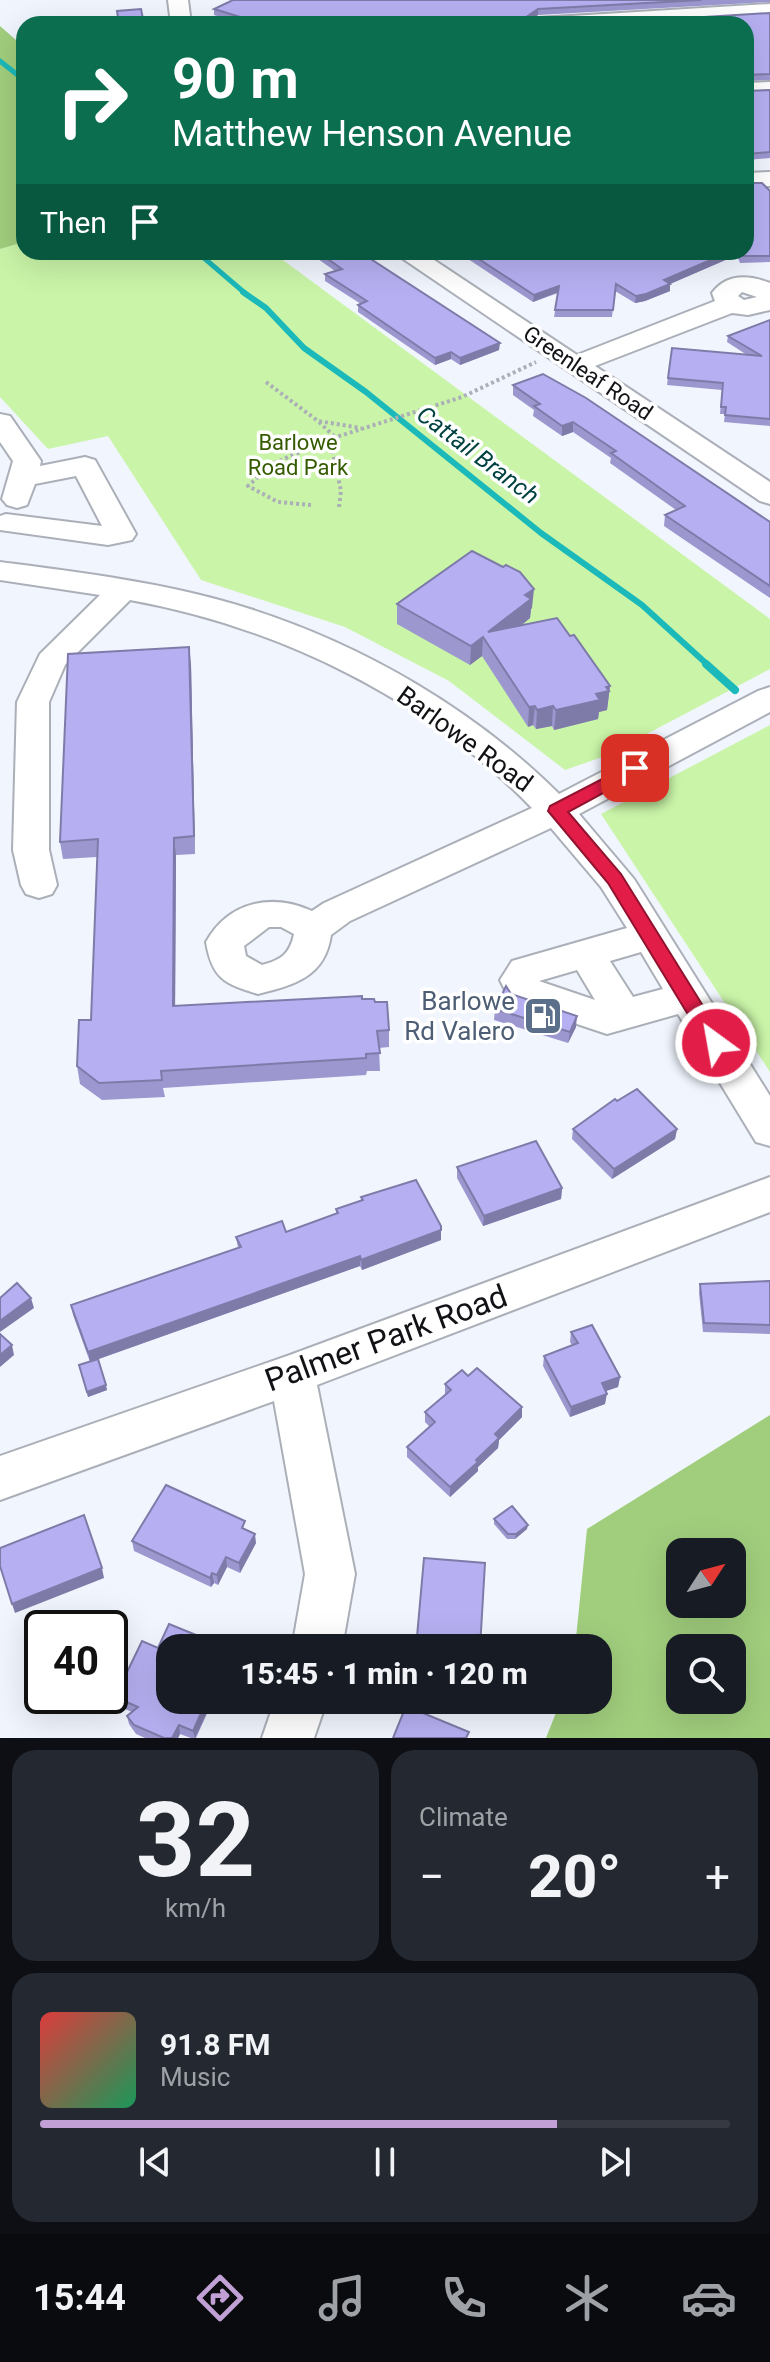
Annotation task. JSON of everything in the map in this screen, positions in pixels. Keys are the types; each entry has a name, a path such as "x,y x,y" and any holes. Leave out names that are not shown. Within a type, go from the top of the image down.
{"street":[{"path":"671,16 770,10"},
{"name":"Greenleaf Road","path":"417,260 564,358 764,484"},
{"path":"731,304 725,293 735,285 753,285 770,294"},
{"path":"564,358 731,304 752,308 770,300"},
{"path":"0,422 23,451 27,461 25,477 3,530 108,536 121,534 85,466 25,477"},
{"name":"Barlowe Road","path":"0,571 123,589 241,616 323,649 400,690 509,767 556,811 615,879 770,1130"},
{"path":"39,885 31,850 33,702 51,661 123,589"},
{"path":"313,929 337,912 556,811 770,698"},
{"path":"649,936 572,957 605,1013 687,997"},
{"name":"Palmer Park Road","path":"0,1478 292,1374 770,1194"},
{"path":"292,1374 330,1574 319,1634"},
{"path":"288,1738 296,1714"}],"path":[{"path":"311,505 288,505 259,495 248,486 251,479 283,458 564,358"},
{"path":"266,382 318,421 333,438 341,491 339,507"},
{"path":"318,421 366,428"}],"green space":[{"path":"0,26 16,40 16,244 0,249"},
{"name":"Barlowe Road Park","path":"16,244 16,260 283,260 770,619 770,669 605,756 565,770 449,681 345,627 201,580 108,436 48,449 0,397 0,249"},
{"path":"770,725 770,1072 601,814"},
{"path":"770,1415 770,1738 546,1738 555,1714 612,1714 612,1634 576,1634 587,1529"}],"building":[{"path":"233,0 701,0 538,9 528,16 237,16 214,9"},
{"path":"141,9 142,16 118,16 117,11"},
{"path":"770,13 770,74 754,75 754,16 721,16"},
{"path":"770,90 770,152 754,153 754,91"},
{"path":"754,183 762,183 770,191 770,256 754,256"},
{"path":"329,260 372,260 500,343 460,358 451,352 435,358 358,305 367,301 325,274 342,269"},
{"path":"480,260 710,260 664,280 670,284 646,294 636,296 616,284 613,310 555,310 559,286 534,295"},
{"path":"770,320 770,419 725,415 726,407 721,407 723,383 668,378 672,348 762,356 728,336"},
{"path":"543,374 586,398 770,522 770,586 665,515 685,506 611,453 616,451 573,422 562,426 534,406 540,404 513,385"},
{"path":"472,551 520,572 534,589 525,595 531,599 488,632 557,618 570,636 574,635 610,686 606,687 609,691 596,694 600,700 556,710 553,706 537,710 535,706 529,707 483,637 471,646 397,604"},
{"path":"189,647 194,836 174,838 173,1006 362,996 362,999 387,1002 389,1030 377,1031 380,1053 366,1054 366,1058 161,1071 162,1080 99,1083 77,1066 79,1020 91,1020 98,839 60,842 68,654"},
{"path":"506,986 511,994 577,1016 570,1032 495,1009"},
{"path":"637,1089 677,1129 614,1169 573,1129 615,1099 617,1101"},
{"path":"536,1141 562,1188 484,1216 457,1167"},
{"path":"416,1180 441,1230 88,1352 71,1305 241,1247 236,1237 282,1221 286,1232 338,1213 336,1209 363,1200 361,1197"},
{"path":"770,1281 770,1325 704,1323 700,1284"},
{"path":"17,1283 31,1298 0,1321 0,1298"},
{"path":"592,1325 620,1377 602,1383 607,1394 571,1407 544,1356 578,1343 571,1332"},
{"path":"0,1334 12,1345 0,1355"},
{"path":"98,1359 106,1385 87,1392 79,1365"},
{"path":"477,1368 522,1407 495,1434 499,1438 476,1460 478,1462 450,1487 407,1447 435,1422 425,1412 451,1390 445,1384 462,1370 468,1376"},
{"path":"166,1485 245,1521 242,1528 255,1534 239,1563 226,1557 217,1575 212,1573 210,1578 132,1541"},
{"path":"512,1506 528,1525 516,1534 508,1534 494,1519"},
{"path":"84,1515 102,1568 12,1604 0,1566 0,1548"},
{"path":"424,1558 485,1563 481,1634 417,1634"},
{"path":"169,1624 194,1634 164,1634"},
{"path":"142,1641 156,1647 156,1714 201,1714 193,1731 179,1725 172,1738 164,1738 134,1725 127,1716 138,1707 128,1703 128,1670"},
{"path":"403,1714 425,1714 469,1732 466,1738 393,1738"}],"waterway":[{"name":"Cattail Branch","path":"0,61 16,74"},
{"name":"Cattail Branch","path":"206,260 246,294"},
{"name":"Cattail Branch","path":"243,292 266,308 304,348 366,392 541,533 642,605 709,666"},
{"name":"Cattail Branch","path":"706,664 735,690"}],"place":[{"name":"Barlowe Rd Valero","path":"543,1016"}],"route":[{"path":"635,768 556,811 615,879 716,1043"}]}
